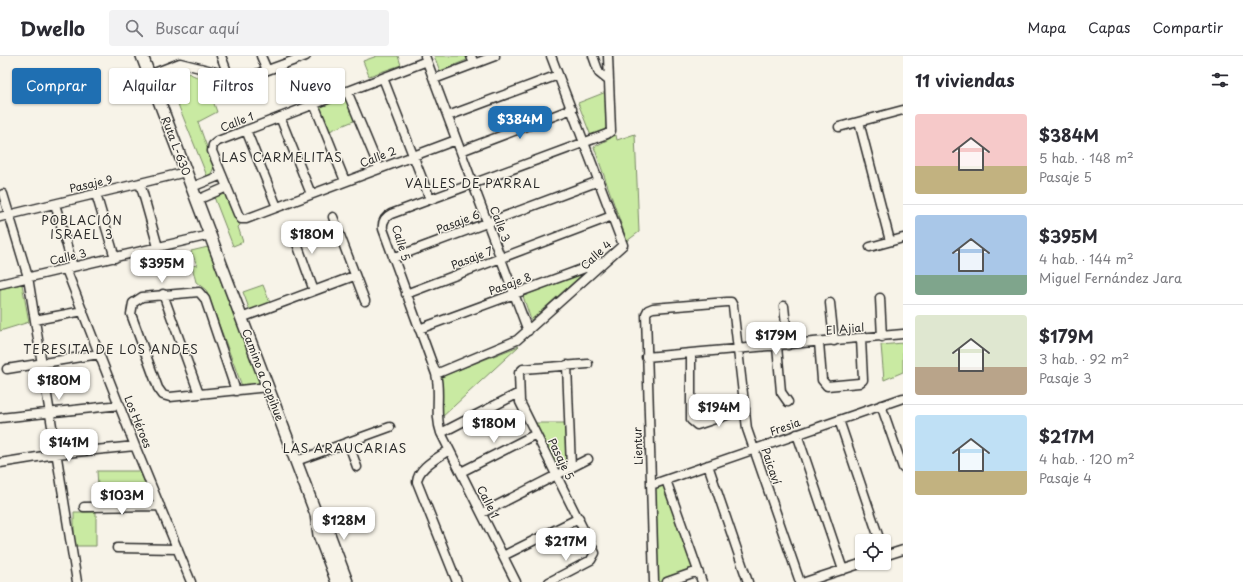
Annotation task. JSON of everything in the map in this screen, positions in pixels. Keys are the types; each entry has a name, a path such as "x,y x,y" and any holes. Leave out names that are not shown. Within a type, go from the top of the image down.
{"street":[{"name":"Ruta L-630","path":"142,56 146,68"},
{"path":"221,56 226,68"},
{"path":"261,56 266,68"},
{"path":"434,79 473,60 495,56"},
{"name":"Calle 4","path":"436,374 510,344 528,331 623,245 551,56"},
{"path":"593,56 599,73 609,81"},
{"path":"608,56 609,81"},
{"path":"268,70 303,57"},
{"name":"Calle 1","path":"345,92 383,78 426,59"},
{"name":"Calle 3","path":"426,59 528,331"},
{"path":"163,68 179,60 203,68"},
{"path":"448,116 558,74"},
{"path":"383,78 430,200"},
{"name":"Calle 5","path":"441,433 437,417 439,393 436,374 383,230 384,220 391,214 607,134 611,131 609,81"},
{"path":"348,91 379,168"},
{"name":"Ruta L-630","path":"160,104 210,235"},
{"path":"314,104 345,181"},
{"name":"Calle 1","path":"222,175 212,151 213,145 218,141 314,104"},
{"path":"461,151 572,110"},
{"path":"840,127 903,110"},
{"path":"280,117 311,194"},
{"path":"859,122 890,242"},
{"path":"246,130 277,207"},
{"name":"Calle 2","path":"227,187 241,219 246,219 456,140"},
{"name":"Pasaje 9","path":"0,217 186,172"},
{"path":"192,186 222,175 227,187 197,200"},
{"name":"Pasaje 6","path":"393,258 598,180"},
{"path":"140,184 158,247"},
{"path":"3,194 28,277 77,582"},
{"path":"96,194 116,258"},
{"path":"55,204 69,268"},
{"name":"Pasaje 7","path":"406,294 612,216"},
{"path":"333,217 354,276 365,301"},
{"path":"291,227 314,291"},
{"name":"Calle 3","path":"0,284 210,235"},
{"name":"Camino a Copihue","path":"210,235 316,514"},
{"path":"870,247 903,238"},
{"name":"Pasaje 8","path":"419,329 609,259"},
{"name":"Los Héroes","path":"69,268 83,311 135,446 192,582"},
{"path":"241,318 354,276"},
{"path":"236,391 205,299 199,292 142,297 133,303 131,314 158,388 163,396 170,397 198,394 236,391 268,388"},
{"path":"163,294 198,394"},
{"path":"880,298 882,337"},
{"name":"Lientur","path":"654,582 646,357 646,314 648,310 727,302 731,302 733,306"},
{"path":"830,303 834,341"},
{"name":"Paicaví","path":"733,306 747,429 800,582"},
{"path":"784,306 788,345"},
{"path":"35,320 83,311"},
{"name":"El Ajial","path":"646,357 861,339 903,334"},
{"path":"819,342 824,385 859,383 863,380 861,339"},
{"path":"776,346 781,392 788,402"},
{"path":"691,353 691,420 693,423 698,425 745,409"},
{"path":"7,369 99,354"},
{"path":"571,468 567,365 588,364"},
{"name":"Pasaje 5","path":"564,579 595,556 595,551 520,402 519,373 520,370 567,365"},
{"path":"441,433 519,393"},
{"name":"Fresia","path":"651,485 903,398"},
{"path":"0,418 120,405"},
{"path":"881,405 903,468"},
{"path":"839,420 878,534"},
{"path":"296,461 390,427"},
{"name":"Calle 1","path":"441,433 516,582"},
{"path":"461,472 536,434"},
{"path":"797,434 843,570"},
{"path":"348,442 357,467"},
{"path":"0,463 56,454 135,446"},
{"path":"449,450 422,470 417,476 416,482 457,582"},
{"path":"482,513 588,459"},
{"path":"708,465 748,582"},
{"path":"666,480 702,582"},
{"path":"84,507 160,506"},
{"path":"316,514 319,535 337,582"},
{"path":"316,514 329,534 347,582"},
{"path":"503,556 579,518"},
{"path":"117,548 178,549"},
{"path":"891,553 903,550"},
{"path":"805,582 855,566"},
{"path":"668,582 698,571"},
{"path":"549,582 564,579"}],"green space":[{"path":"377,56 398,56 401,65 369,76 363,61"},
{"path":"434,56 468,56 469,59 440,71"},
{"path":"190,74 198,77 198,104 214,104 217,112 198,122 214,167 211,174 207,176 178,104 190,104"},
{"path":"606,92 606,128 603,132 591,136 578,103"},
{"path":"345,94 356,120 327,132 317,106 322,104 345,104"},
{"path":"635,134 639,232 627,241 594,147 616,135 617,140"},
{"path":"224,192 227,195 240,225 238,227 243,242 233,246 214,197"},
{"path":"208,247 260,383 242,386 206,290 196,282 192,266 197,265 191,251"},
{"path":"585,272 531,320 523,296"},
{"path":"22,284 29,322 0,331 0,289"},
{"path":"263,285 270,303 250,311 243,292"},
{"path":"903,343 903,372 884,380 881,345"},
{"path":"519,346 441,418 442,387 440,377"},
{"path":"535,423 565,423 566,464 558,468"},
{"path":"97,471 140,471 153,501 99,503"},
{"path":"665,482 696,570 662,582 656,582 653,486"},
{"path":"74,512 96,512 96,546 74,546"}],"district":[{"name":"LAS CARMELITAS","path":"282,158"},
{"name":"VALLES DE PARRAL","path":"473,184"},
{"name":"POBLACIÓN ISRAEL 3","path":"82,228"},
{"name":"TERESITA DE LOS ANDES","path":"111,350"},
{"name":"LAS ARAUCARIAS","path":"345,449"}]}
